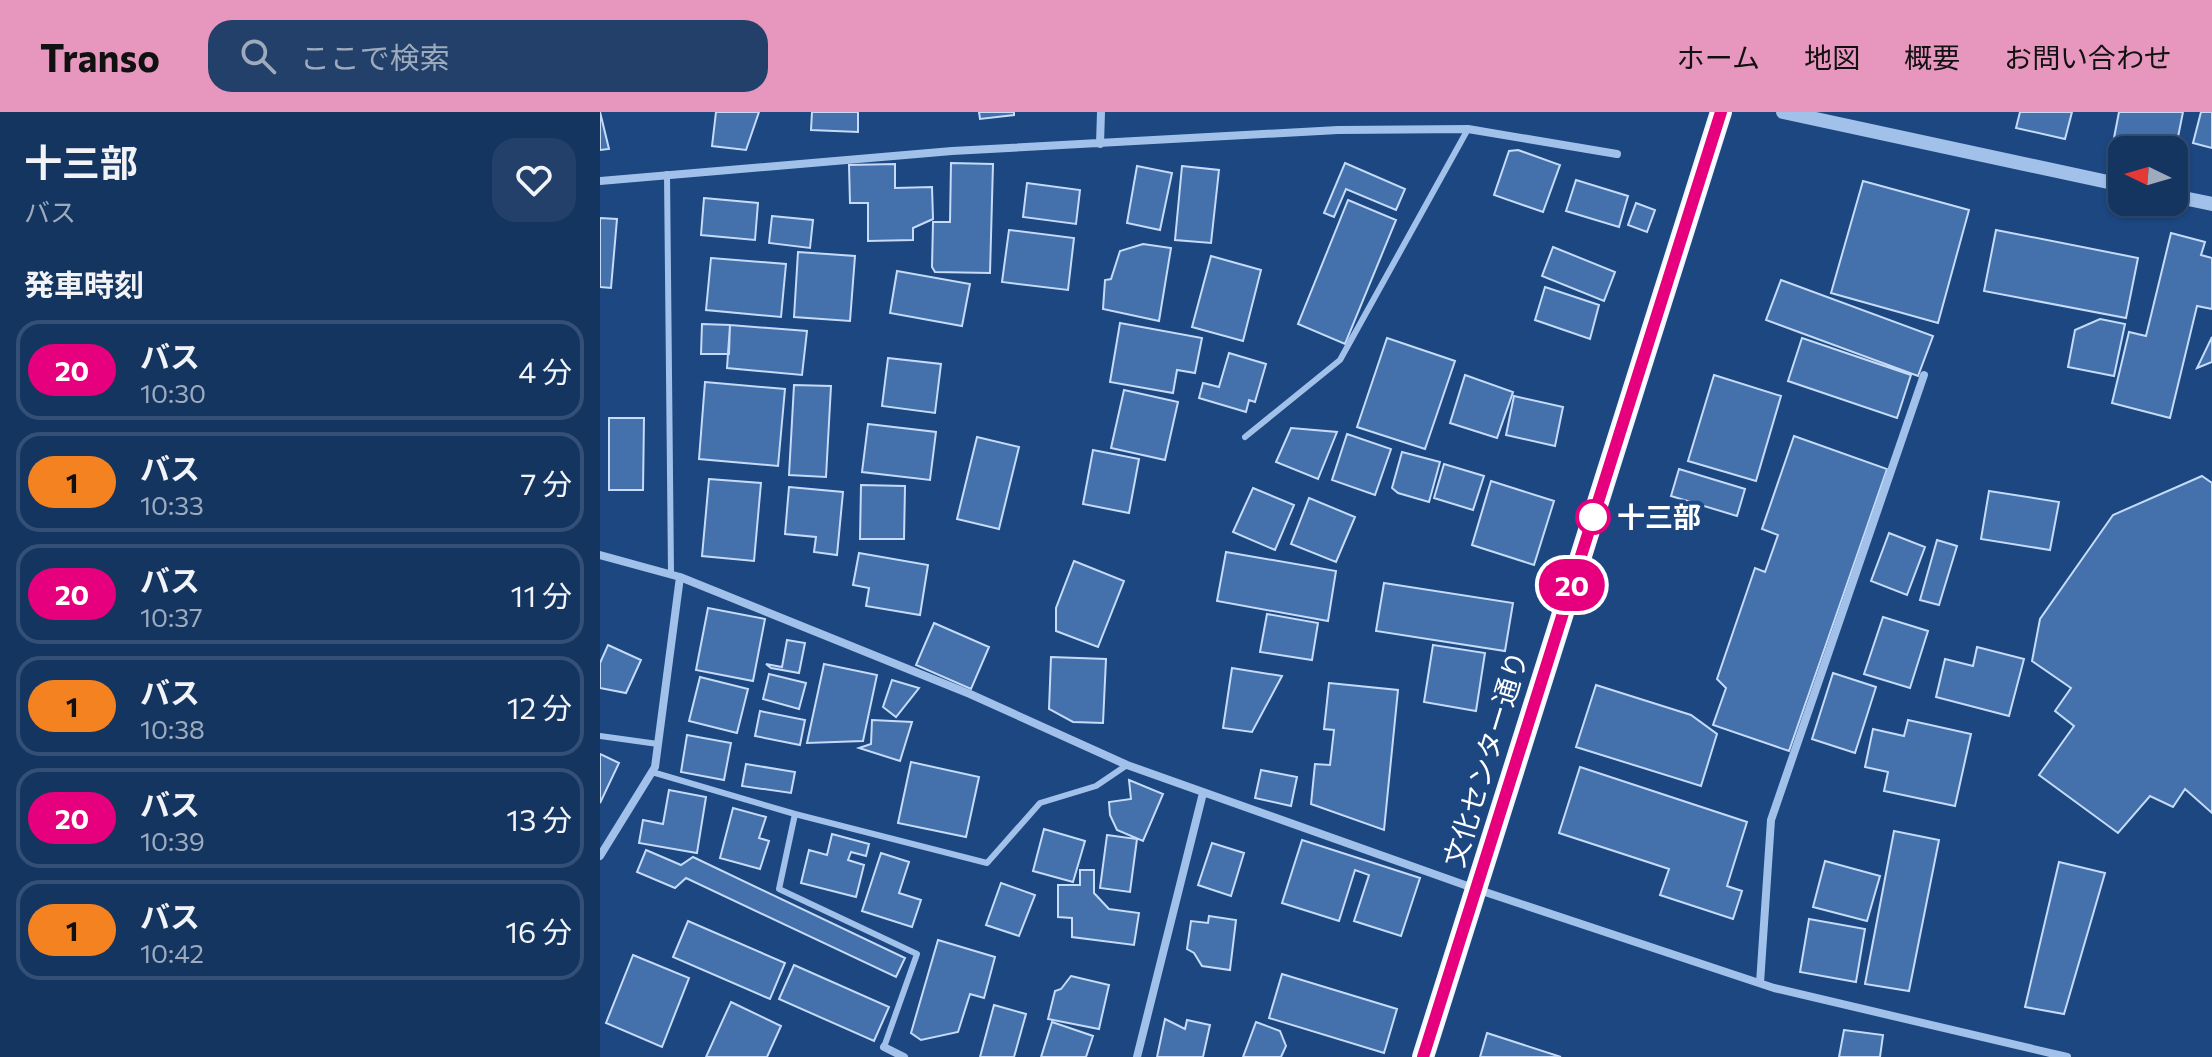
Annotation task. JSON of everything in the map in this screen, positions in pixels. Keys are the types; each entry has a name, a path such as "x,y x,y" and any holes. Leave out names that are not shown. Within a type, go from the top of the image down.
{"highway":[{"name":"文化センター通り","path":"1423,1057 1721,112"}],"street":[{"path":"1100,144 1101,112"},
{"path":"1783,112 2108,182"},
{"path":"600,181 952,151 1338,130 1468,129 1617,154"},
{"path":"2188,199 2212,204"},
{"path":"1760,983 1771,820 1924,375"},
{"path":"600,555 676,575 970,694 1127,765 1476,889 1760,983 2067,1057"},
{"path":"600,856 652,772 658,744 676,575"},
{"path":"1137,1057 1203,793"},
{"path":"884,1047 904,1057"}],"lane":[{"path":"1245,437 1340,360 1468,129"},
{"path":"667,174 676,575"},
{"path":"600,736 658,744"},
{"path":"652,772 795,814 987,863 1040,803 1096,786 1127,765"},
{"path":"795,814 779,889 917,954 884,1047"}],"building":[{"path":"600,112 609,149 600,150"},
{"path":"716,112 759,112 746,150 712,146"},
{"path":"812,112 858,112 858,132 811,130"},
{"path":"979,112 1014,112 1014,115 980,119"},
{"path":"2020,112 2072,112 2065,139 2016,128"},
{"path":"2119,112 2183,112 2178,136 2114,136"},
{"path":"2201,112 2212,112 2212,148 2193,143"},
{"path":"1518,150 1560,165 1543,212 1494,195 1509,151"},
{"path":"951,163 993,164 990,273 935,272 932,267 933,222 950,222"},
{"path":"1345,163 1405,189 1396,210 1346,189 1334,217 1324,213"},
{"path":"895,164 895,188 932,187 933,219 913,228 913,240 868,241 868,203 850,203 849,165"},
{"path":"1137,166 1172,173 1160,230 1127,223"},
{"path":"1182,166 1219,170 1211,243 1175,240"},
{"path":"1576,180 1628,196 1619,227 1566,211"},
{"path":"1863,181 1969,210 1938,323 1831,293"},
{"path":"1027,183 1080,190 1076,224 1023,217"},
{"path":"704,198 758,203 755,240 701,235"},
{"path":"1348,200 1396,220 1345,344 1298,324"},
{"path":"1636,203 1655,210 1647,232 1628,225"},
{"path":"772,216 813,220 810,248 769,243"},
{"path":"600,218 617,219 611,288 600,287"},
{"path":"1009,230 1074,238 1068,290 1002,282"},
{"path":"1996,230 2138,258 2126,318 1984,291"},
{"path":"2171,233 2205,242 2201,255 2212,258 2212,309 2197,306 2170,418 2112,403 2129,332 2146,336"},
{"path":"1143,244 1171,248 1159,321 1103,309 1105,280 1111,279 1120,251"},
{"path":"1553,247 1615,272 1604,301 1542,276"},
{"path":"798,252 855,256 850,321 794,317"},
{"path":"1211,256 1261,270 1243,341 1192,327"},
{"path":"711,258 786,264 781,317 706,310"},
{"path":"897,271 970,284 962,326 890,313"},
{"path":"1781,280 1933,336 1918,376 1766,320"},
{"path":"1545,287 1599,305 1590,339 1535,320"},
{"path":"2100,319 2125,324 2114,376 2068,367 2075,330"},
{"path":"1120,323 1202,338 1195,373 1177,370 1173,393 1110,382"},
{"path":"702,324 730,325 729,354 701,354"},
{"path":"730,325 807,331 802,375 727,368"},
{"path":"2212,337 2212,362 2197,368"},
{"path":"1387,338 1455,361 1425,449 1357,427"},
{"path":"1802,338 1911,375 1897,418 1788,381"},
{"path":"1229,353 1266,364 1255,402 1249,400 1246,412 1199,398 1203,383 1219,387"},
{"path":"888,358 941,364 935,413 882,406"},
{"path":"1465,375 1513,392 1497,438 1450,423"},
{"path":"1714,375 1781,396 1756,481 1688,461"},
{"path":"705,382 785,389 778,466 699,459"},
{"path":"794,385 831,386 826,477 789,475"},
{"path":"1124,390 1178,402 1165,460 1111,448"},
{"path":"1514,396 1563,407 1555,446 1506,435"},
{"path":"609,418 644,418 643,490 609,490"},
{"path":"868,424 936,432 930,480 862,472"},
{"path":"1291,428 1337,432 1318,479 1276,462"},
{"path":"1347,434 1391,449 1375,495 1332,480"},
{"path":"1794,436 1887,469 1789,751 1713,725 1726,688 1717,679 1755,568 1765,572 1778,535 1762,529"},
{"path":"977,437 1019,447 999,529 957,519"},
{"path":"1093,450 1139,459 1129,513 1083,504"},
{"path":"1402,452 1440,462 1429,502 1398,493 1392,488"},
{"path":"1444,464 1484,476 1473,510 1434,498"},
{"path":"1679,469 1745,489 1737,516 1671,496"},
{"path":"2202,476 2212,483 2212,813 2185,789 2173,807 2150,796 2118,833 2039,775 2074,726 2055,711 2071,688 2032,661 2040,619 2113,515"},
{"path":"709,479 761,483 754,561 702,556"},
{"path":"1491,481 1554,501 1534,565 1472,545"},
{"path":"861,485 905,486 904,539 860,539"},
{"path":"789,487 843,492 837,555 814,552 816,537 785,534"},
{"path":"1253,488 1294,505 1275,550 1233,532"},
{"path":"1989,491 2059,502 2050,550 1981,539"},
{"path":"1309,498 1355,517 1336,562 1291,544"},
{"path":"1889,533 1925,547 1907,595 1871,581"},
{"path":"1937,540 1957,546 1939,605 1920,600"},
{"path":"1226,552 1336,571 1328,621 1217,601"},
{"path":"859,553 928,565 920,615 866,606 869,588 853,585"},
{"path":"1074,561 1124,581 1098,647 1056,631 1056,608"},
{"path":"1384,583 1513,603 1505,651 1376,631"},
{"path":"708,608 765,619 753,681 696,670"},
{"path":"1267,614 1318,623 1312,660 1260,652"},
{"path":"1883,617 1928,631 1910,688 1864,674"},
{"path":"934,623 989,647 971,689 916,665"},
{"path":"787,640 805,643 799,673 771,668 766,664 782,667"},
{"path":"608,645 641,660 626,693 600,688 600,663"},
{"path":"1433,645 1485,653 1476,711 1424,702"},
{"path":"1977,647 2024,659 2009,716 1936,697 1945,659 1973,666"},
{"path":"1051,657 1106,659 1103,723 1073,722 1049,709"},
{"path":"824,664 877,675 863,741 807,743"},
{"path":"1232,668 1282,676 1252,732 1223,728"},
{"path":"1833,673 1876,687 1855,753 1812,739"},
{"path":"769,674 806,683 799,709 763,699"},
{"path":"700,677 748,689 737,733 689,721"},
{"path":"892,680 919,688 896,717 883,707"},
{"path":"1329,683 1398,690 1384,830 1311,804 1315,764 1330,765 1334,730 1324,729"},
{"path":"1596,685 1691,715 1717,734 1701,786 1576,747"},
{"path":"760,711 805,720 800,745 755,736"},
{"path":"872,720 912,722 900,761 859,748 871,744"},
{"path":"1908,720 1971,734 1955,806 1884,791 1888,772 1865,767 1873,729 1904,736"},
{"path":"687,735 731,743 724,780 681,772"},
{"path":"600,754 619,763 600,803"},
{"path":"911,762 979,777 966,837 898,823"},
{"path":"746,764 795,772 791,793 742,786"},
{"path":"1580,767 1747,822 1727,886 1742,891 1733,919 1660,895 1669,869 1559,833"},
{"path":"1261,770 1297,777 1291,806 1255,798"},
{"path":"1129,780 1163,794 1143,841 1117,830 1110,815 1109,802 1131,799"},
{"path":"669,790 706,797 697,853 639,843 643,820 663,824"},
{"path":"733,808 766,817 759,838 769,841 760,869 720,858"},
{"path":"1044,829 1085,841 1073,882 1033,871"},
{"path":"1894,831 1939,840 1909,991 1865,984"},
{"path":"832,834 869,844 866,856 851,852 848,860 864,865 856,897 801,883 809,850 827,855"},
{"path":"1107,835 1137,839 1130,892 1100,888"},
{"path":"1302,840 1420,878 1401,936 1354,921 1369,875 1355,870 1339,921 1282,903"},
{"path":"1212,843 1244,853 1231,896 1198,885"},
{"path":"646,850 681,865 693,857 905,958 896,977 686,878 675,888 637,872"},
{"path":"881,853 909,862 899,893 921,900 912,927 862,911"},
{"path":"1825,861 1880,876 1867,921 1813,907"},
{"path":"2059,862 2105,873 2064,1014 2025,1007"},
{"path":"1080,870 1094,870 1094,893 1109,909 1139,913 1134,945 1072,937 1072,918 1058,917 1058,885 1080,885"},
{"path":"1001,883 1035,895 1019,936 986,925"},
{"path":"1209,916 1236,920 1230,970 1202,966 1194,953 1187,949 1191,921 1208,923"},
{"path":"1809,919 1865,929 1856,982 1800,972"},
{"path":"688,921 785,963 770,999 673,957"},
{"path":"938,940 995,957 984,998 970,994 958,1032 921,1040 911,1033"},
{"path":"633,955 689,978 662,1047 606,1023"},
{"path":"794,965 889,1007 874,1041 779,999"},
{"path":"1282,974 1397,1009 1384,1053 1269,1018"},
{"path":"1071,976 1109,985 1099,1029 1048,1019 1055,991 1061,989"},
{"path":"731,1002 781,1026 767,1057 706,1057"},
{"path":"994,1005 1026,1014 1014,1057 980,1057"},
{"path":"1165,1019 1185,1029 1187,1020 1210,1025 1203,1057 1157,1057"},
{"path":"1052,1022 1093,1036 1086,1057 1041,1057"},
{"path":"1256,1022 1280,1031 1286,1046 1281,1057 1243,1057"},
{"path":"1844,1030 1883,1035 1880,1057 1839,1057"},
{"path":"1487,1033 1561,1057 1480,1057"}],"bus line":[{"name":"20","path":"1423,1057 1721,112"}],"place":[{"name":"十三部","path":"1593,517"}]}
